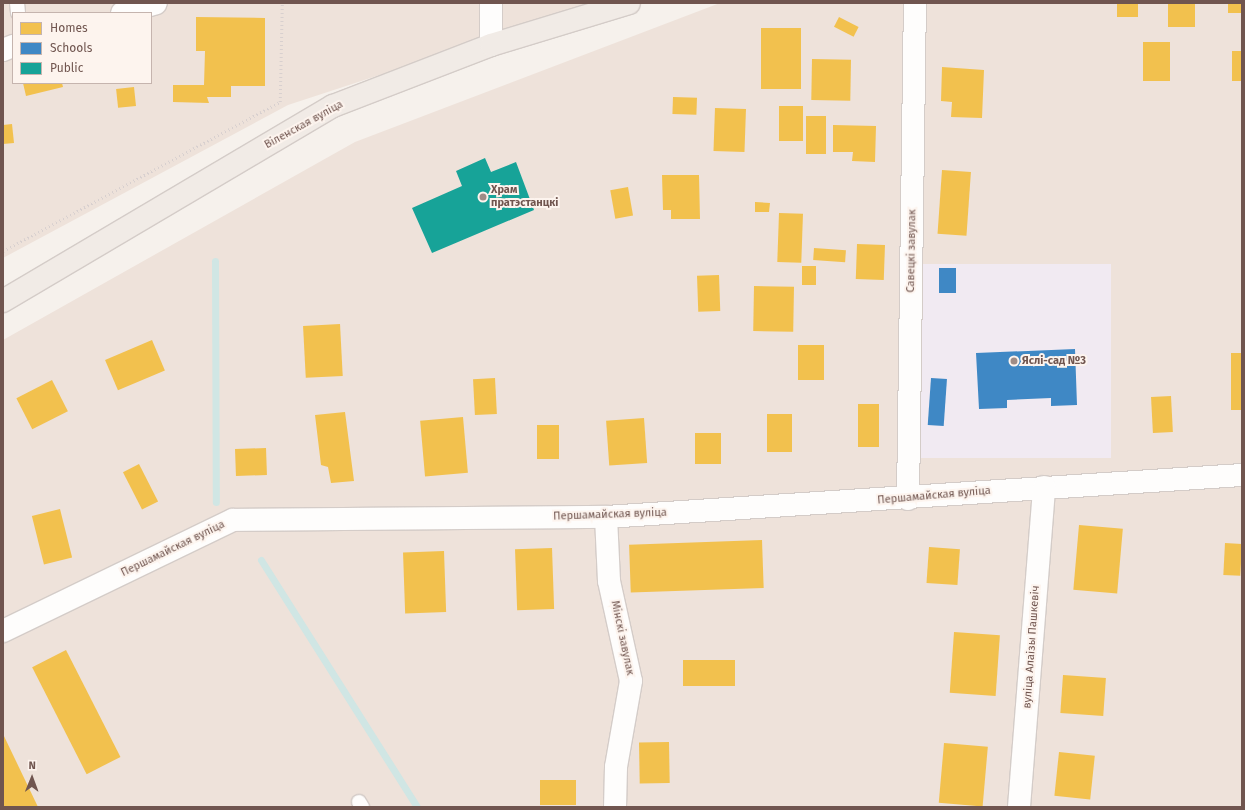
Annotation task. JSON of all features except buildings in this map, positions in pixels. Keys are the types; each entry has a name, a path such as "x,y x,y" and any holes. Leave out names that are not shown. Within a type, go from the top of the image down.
{"main road":[{"name":"Віленская вуліца","path":"3,301 332,106 490,45 630,3"}],"street":[{"path":"125,12 156,3"},
{"path":"490,45 492,3"},
{"name":"Савецкі завулак","path":"908,499 915,3"},
{"name":"Першамайская вуліца","path":"3,631 233,520 606,517 908,499 1044,487 1242,475"},
{"name":"вуліца Алаізы Пашкевіч","path":"1019,807 1044,487"},
{"name":"Мінскі завулак","path":"606,517 609,581 631,681 616,767 615,807"}],"path":[{"path":"3,251 280,102 282,3"}],"shaded area":[{"path":"3,3 599,3 288,105 3,258"},
{"path":"720,3 1242,3 1242,807 3,807 3,340 355,142"},
{"name":"Яслі-сад №3","path":"917,264 1111,264 1111,458 917,458"}],"waterway":[{"path":"215,261 216,502"},
{"path":"261,560 417,807"}],"place":[{"name":"Храм пратэстанцкі","path":"483,197"},
{"name":"Яслі-сад №3","path":"1014,361"}]}
